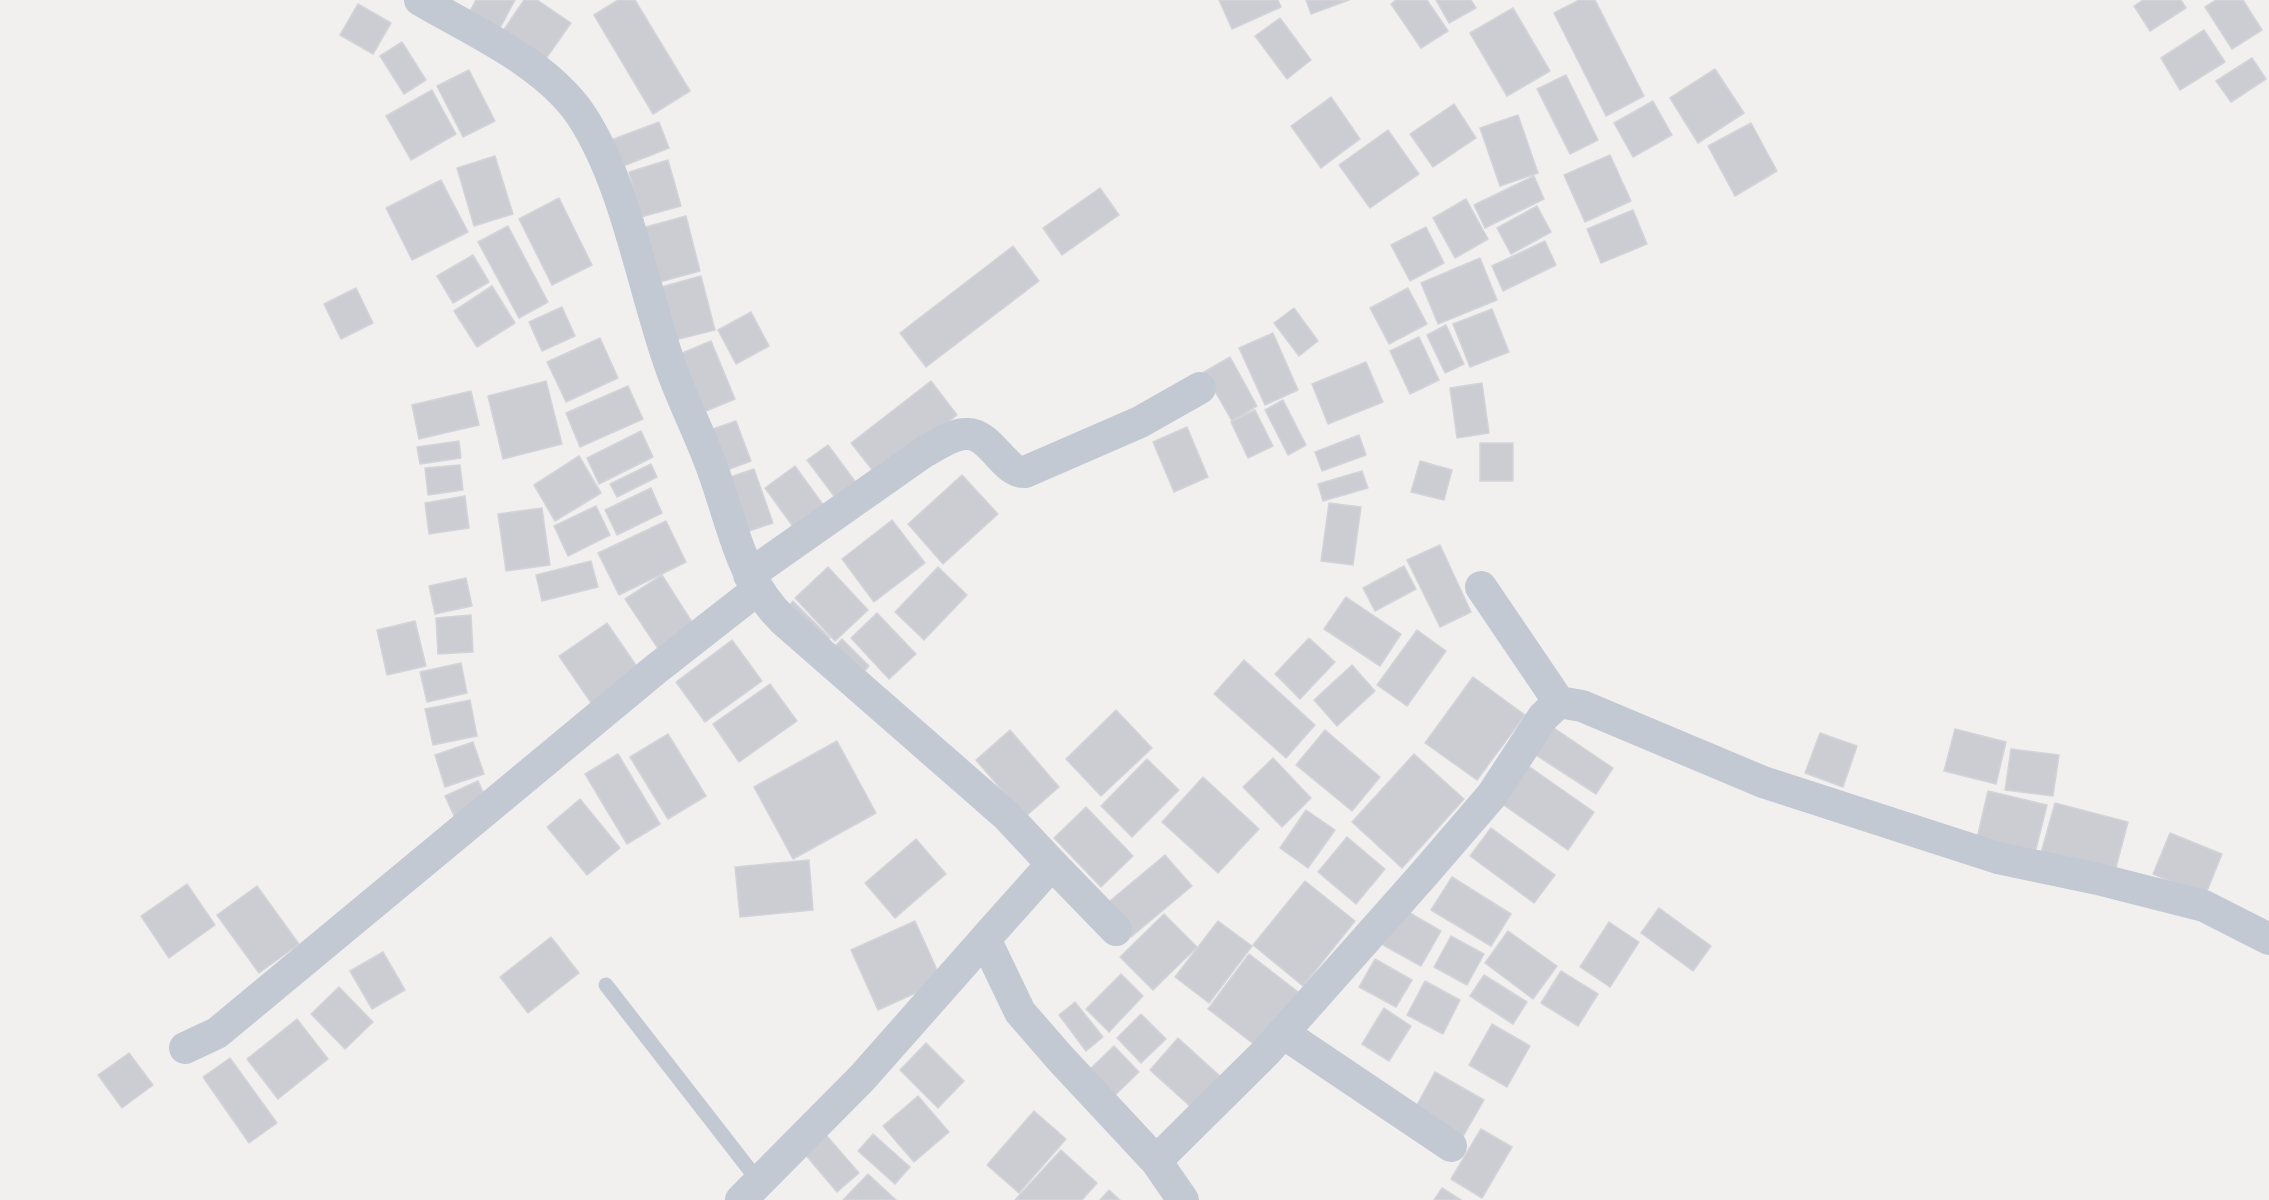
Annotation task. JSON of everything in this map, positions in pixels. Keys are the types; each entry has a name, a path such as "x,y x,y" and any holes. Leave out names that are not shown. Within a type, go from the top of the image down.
{"street":[{"path":"420,0 524,60 580,114 611,178 669,364 715,474 753,583 784,621 1006,816 1116,930"},
{"path":"185,1048 217,1033 656,669 753,583 924,452 949,439 964,434 973,435 984,440 1015,470 1025,472 1140,422 1200,388"},
{"path":"1481,586 1559,702 1582,706 1763,782 1998,858 2098,879 2204,906 2269,939"},
{"path":"1156,1161 1233,1087 1283,1033 1492,795 1543,717 1559,702"},
{"path":"750,1191 862,1078 1052,864"},
{"path":"985,939 1020,1012 1059,1058 1156,1161 1183,1200"},
{"path":"1283,1033 1451,1146"}],"lane":[{"path":"606,986 750,1191"}],"building":[{"path":"476,0 515,0 499,30 469,13"},
{"path":"524,0 537,0 571,23 545,60 503,31"},
{"path":"618,0 635,0 690,91 653,114 594,15"},
{"path":"1219,0 1278,0 1281,7 1232,29"},
{"path":"1306,0 1349,0 1311,14"},
{"path":"1396,0 1427,0 1448,31 1421,48 1391,4"},
{"path":"1436,0 1471,0 1476,8 1449,23"},
{"path":"1579,0 1595,0 1644,96 1606,116 1554,13"},
{"path":"2143,0 2181,0 2186,8 2150,31 2134,6"},
{"path":"2216,0 2243,0 2262,30 2232,49 2205,7"},
{"path":"358,4 391,23 373,54 340,35"},
{"path":"1513,8 1550,71 1507,96 1470,33"},
{"path":"1280,18 1311,60 1287,79 1255,36"},
{"path":"2204,30 2225,62 2180,90 2161,58"},
{"path":"402,42 426,80 404,94 380,56"},
{"path":"2252,58 2266,79 2231,102 2216,81"},
{"path":"1715,69 1744,113 1698,143 1670,98"},
{"path":"469,70 495,121 463,137 437,86"},
{"path":"1566,75 1598,140 1570,154 1537,89"},
{"path":"432,90 456,134 411,160 386,116"},
{"path":"1331,97 1360,139 1321,168 1291,126"},
{"path":"1653,101 1672,135 1633,157 1614,123"},
{"path":"1454,104 1476,138 1433,167 1410,134"},
{"path":"1518,115 1538,173 1500,186 1480,128"},
{"path":"659,122 669,148 621,167 611,140"},
{"path":"1751,123 1777,171 1735,196 1708,146"},
{"path":"1388,130 1419,174 1370,208 1339,165"},
{"path":"1610,155 1631,201 1585,222 1564,175"},
{"path":"495,156 513,214 474,226 457,168"},
{"path":"668,160 681,206 641,217 629,172"},
{"path":"1534,176 1544,199 1485,228 1474,205"},
{"path":"441,180 468,232 412,260 386,208"},
{"path":"1100,188 1119,215 1062,255 1043,228"},
{"path":"559,198 592,265 552,285 519,219"},
{"path":"1466,199 1488,239 1455,258 1433,218"},
{"path":"1537,206 1551,232 1511,254 1497,228"},
{"path":"1633,210 1647,244 1601,263 1587,229"},
{"path":"686,216 700,271 656,283 642,228"},
{"path":"508,226 548,302 519,318 478,242"},
{"path":"1426,227 1444,263 1410,281 1391,245"},
{"path":"1545,241 1556,265 1503,291 1492,266"},
{"path":"1013,246 1039,281 926,367 900,333"},
{"path":"473,255 489,282 453,303 437,276"},
{"path":"1480,258 1497,300 1438,324 1421,283"},
{"path":"701,276 715,330 675,340 661,287"},
{"path":"492,286 515,323 477,347 454,311"},
{"path":"356,288 373,323 341,339 324,304"},
{"path":"1408,288 1427,324 1389,344 1370,308"},
{"path":"562,307 575,336 542,351 529,322"},
{"path":"1294,308 1318,341 1299,356 1274,323"},
{"path":"1492,309 1509,352 1470,367 1453,324"},
{"path":"751,312 769,346 736,364 718,330"},
{"path":"1446,325 1464,364 1445,373 1427,335"},
{"path":"1273,333 1298,390 1265,405 1239,348"},
{"path":"1419,337 1439,380 1410,394 1390,351"},
{"path":"600,338 618,378 566,402 547,362"},
{"path":"711,341 735,399 699,414 675,356"},
{"path":"1230,357 1257,406 1232,421 1204,372"},
{"path":"1366,362 1383,402 1328,424 1312,384"},
{"path":"546,381 562,444 503,459 488,396"},
{"path":"931,381 957,415 878,477 851,443"},
{"path":"1482,383 1489,433 1457,438 1450,388"},
{"path":"628,386 643,419 580,447 566,413"},
{"path":"471,391 479,425 419,439 412,405"},
{"path":"1283,400 1306,445 1288,455 1265,410"},
{"path":"1255,410 1273,446 1248,458 1231,422"},
{"path":"736,421 751,461 722,472 707,431"},
{"path":"1187,427 1208,477 1174,492 1153,442"},
{"path":"641,431 653,457 599,484 587,458"},
{"path":"1359,435 1366,455 1322,471 1315,452"},
{"path":"459,441 461,458 420,464 417,447"},
{"path":"1480,443 1513,443 1513,481 1480,481"},
{"path":"828,445 860,488 840,504 807,460"},
{"path":"579,456 601,493 555,521 534,485"},
{"path":"1420,461 1452,470 1444,500 1411,492"},
{"path":"651,464 657,477 617,497 610,484"},
{"path":"460,465 463,490 428,495 425,468"},
{"path":"795,466 824,506 794,528 765,488"},
{"path":"754,469 773,523 746,532 727,478"},
{"path":"1362,471 1368,488 1323,501 1318,484"},
{"path":"962,475 998,514 943,564 908,524"},
{"path":"651,488 662,513 617,535 605,510"},
{"path":"465,496 469,528 429,534 425,503"},
{"path":"1329,503 1361,507 1353,565 1321,561"},
{"path":"596,506 610,535 568,556 554,526"},
{"path":"542,508 550,565 506,571 498,514"},
{"path":"892,520 925,563 874,602 842,559"},
{"path":"666,521 686,562 619,595 598,553"},
{"path":"1440,545 1471,612 1440,627 1407,560"},
{"path":"591,561 598,587 542,601 536,575"},
{"path":"1404,566 1416,589 1375,611 1363,588"},
{"path":"828,567 868,610 835,641 795,598"},
{"path":"938,567 967,595 924,640 895,612"},
{"path":"662,575 699,633 663,656 625,599"},
{"path":"466,578 472,606 435,614 429,586"},
{"path":"1346,597 1401,634 1380,666 1324,629"},
{"path":"793,601 830,638 820,648 784,611"},
{"path":"877,613 916,654 889,679 851,638"},
{"path":"471,615 473,652 438,654 436,618"},
{"path":"415,621 426,666 387,675 377,630"},
{"path":"607,623 642,674 594,707 559,656"},
{"path":"1417,630 1446,651 1407,706 1377,685"},
{"path":"1309,638 1335,662 1300,699 1275,674"},
{"path":"842,639 869,666 858,679 829,652"},
{"path":"732,640 762,681 705,722 676,682"},
{"path":"1244,660 1315,725 1286,758 1214,694"},
{"path":"461,663 467,693 427,702 420,672"},
{"path":"1352,665 1375,691 1337,726 1314,700"},
{"path":"1473,677 1525,715 1477,780 1425,743"},
{"path":"770,684 797,721 739,762 713,724"},
{"path":"470,700 477,736 433,745 425,709"},
{"path":"1116,710 1152,748 1101,796 1066,759"},
{"path":"1551,726 1613,768 1596,794 1533,753"},
{"path":"1955,729 2006,742 1996,784 1944,771"},
{"path":"1010,730 1059,787 1025,817 976,760"},
{"path":"1325,730 1380,777 1352,811 1296,765"},
{"path":"1820,733 1857,746 1843,787 1805,773"},
{"path":"668,734 706,796 668,819 630,757"},
{"path":"837,741 876,813 793,859 754,787"},
{"path":"473,742 484,774 445,787 435,755"},
{"path":"2011,749 2059,755 2053,796 2005,790"},
{"path":"618,754 660,824 627,844 585,774"},
{"path":"1414,754 1464,799 1402,868 1352,822"},
{"path":"1273,758 1311,798 1282,827 1243,787"},
{"path":"1147,759 1179,790 1132,837 1101,806"},
{"path":"1524,763 1594,812 1568,850 1498,801"},
{"path":"1203,777 1259,829 1218,873 1162,822"},
{"path":"478,781 489,805 456,820 445,796"},
{"path":"1988,791 2047,805 2033,861 1975,847"},
{"path":"580,799 620,848 587,875 547,827"},
{"path":"2055,803 2128,822 2113,879 2039,860"},
{"path":"1086,807 1133,856 1101,887 1054,838"},
{"path":"1306,810 1335,830 1308,868 1280,848"},
{"path":"1491,828 1555,875 1534,903 1470,856"},
{"path":"2170,833 2222,854 2205,896 2153,874"},
{"path":"1347,837 1385,869 1356,904 1318,872"},
{"path":"916,839 946,874 895,918 865,883"},
{"path":"1165,855 1192,886 1131,937 1105,905"},
{"path":"809,860 813,910 740,917 735,867"},
{"path":"1452,877 1511,914 1491,946 1431,910"},
{"path":"1305,881 1355,921 1303,986 1253,945"},
{"path":"187,884 215,925 169,958 141,916"},
{"path":"257,886 299,944 259,973 217,915"},
{"path":"1659,908 1711,946 1693,971 1641,933"},
{"path":"1403,909 1441,931 1421,966 1383,945"},
{"path":"1164,914 1197,947 1153,990 1120,957"},
{"path":"915,921 942,981 878,1010 851,950"},
{"path":"1218,921 1252,946 1209,1003 1175,977"},
{"path":"1609,922 1639,942 1610,987 1580,967"},
{"path":"1508,931 1557,966 1533,999 1485,963"},
{"path":"1451,936 1484,954 1467,985 1434,967"},
{"path":"551,937 579,973 528,1013 500,977"},
{"path":"383,952 405,990 372,1009 350,971"},
{"path":"1249,954 1306,998 1264,1052 1208,1009"},
{"path":"1375,959 1412,980 1396,1007 1359,987"},
{"path":"1561,971 1598,994 1578,1026 1541,1003"},
{"path":"1121,974 1143,996 1109,1032 1086,1009"},
{"path":"1484,975 1527,1002 1513,1024 1470,996"},
{"path":"1425,981 1460,1000 1443,1034 1407,1015"},
{"path":"339,987 373,1022 345,1049 311,1014"},
{"path":"1075,1002 1103,1037 1086,1051 1059,1015"},
{"path":"1384,1008 1411,1026 1389,1061 1362,1044"},
{"path":"1141,1014 1166,1039 1141,1063 1117,1038"},
{"path":"297,1019 328,1059 278,1099 247,1059"},
{"path":"1492,1024 1530,1046 1507,1087 1469,1065"},
{"path":"1178,1038 1221,1077 1192,1108 1150,1070"},
{"path":"926,1043 964,1081 938,1108 900,1070"},
{"path":"1114,1046 1139,1072 1113,1097 1088,1071"},
{"path":"129,1053 153,1085 122,1108 98,1075"},
{"path":"230,1058 277,1123 249,1143 203,1077"},
{"path":"1435,1072 1484,1100 1461,1140 1413,1112"},
{"path":"918,1096 949,1132 914,1162 883,1126"},
{"path":"1034,1111 1066,1139 1019,1193 987,1165"},
{"path":"820,1128 859,1173 837,1192 798,1146"},
{"path":"1481,1129 1512,1147 1482,1198 1451,1179"},
{"path":"873,1134 910,1167 895,1184 858,1151"},
{"path":"1061,1150 1097,1183 1082,1200 1015,1200"},
{"path":"868,1174 896,1200 843,1200"},
{"path":"1442,1188 1461,1200 1434,1200"},
{"path":"1109,1190 1120,1200 1100,1200"}]}
